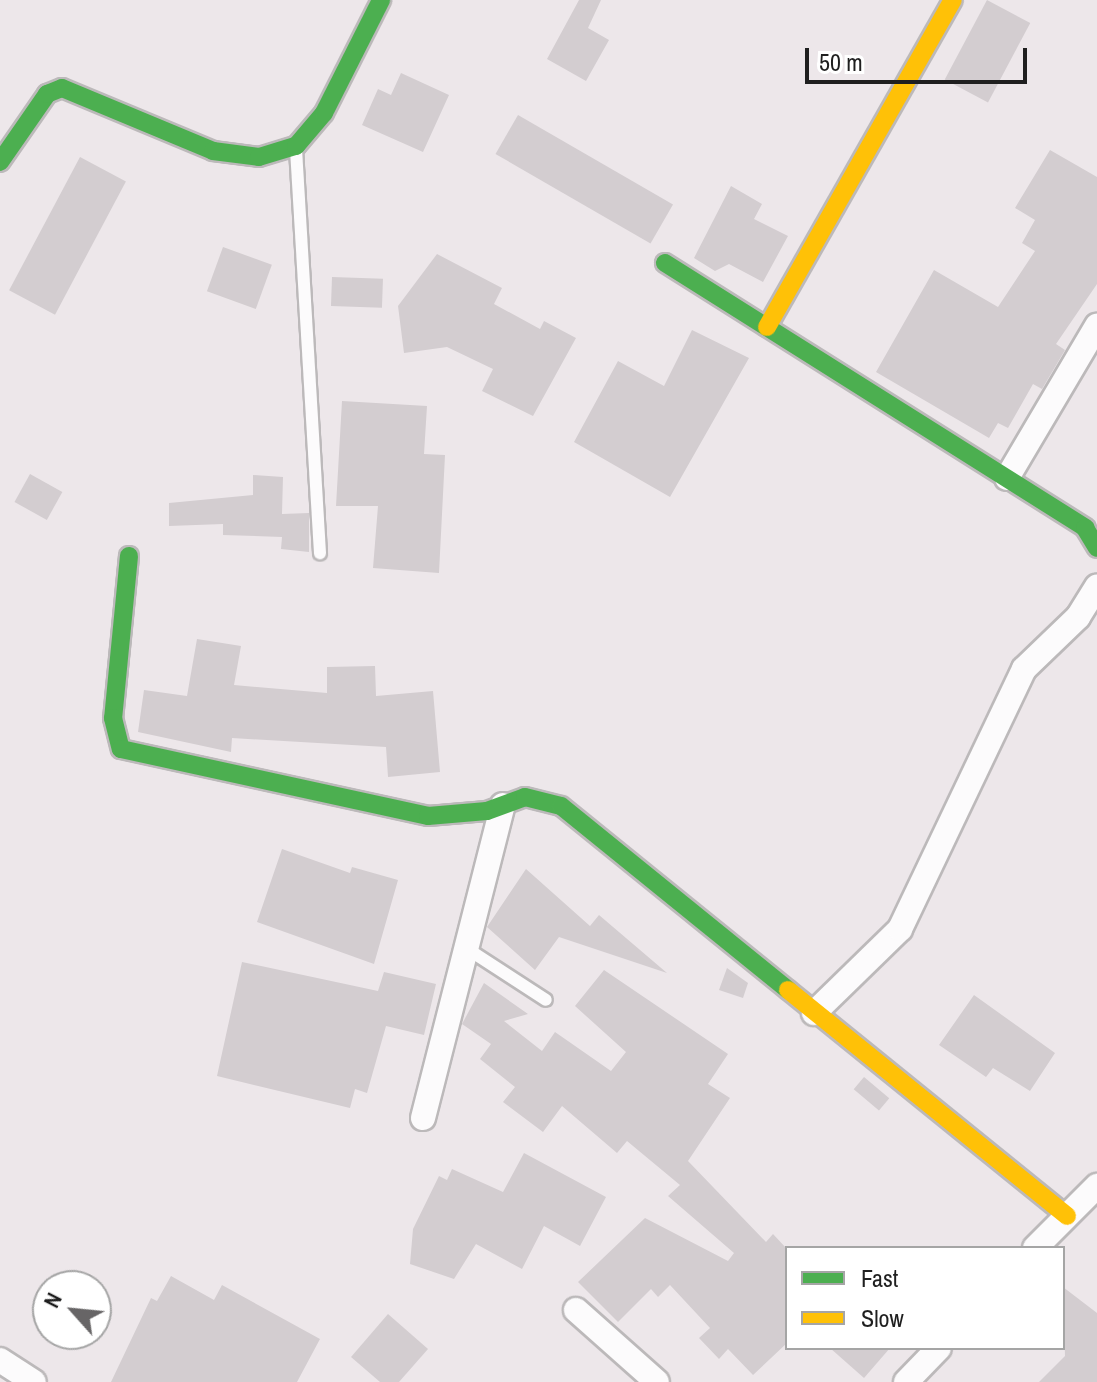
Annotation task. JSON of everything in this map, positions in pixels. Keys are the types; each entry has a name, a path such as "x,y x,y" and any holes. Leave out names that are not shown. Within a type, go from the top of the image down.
{"street":[{"path":"0,162 47,94 62,88 213,151 259,157 296,146 324,113 381,0"},
{"path":"767,327 953,0"},
{"path":"665,263 1085,528 1097,548"},
{"path":"1007,478 1097,326"},
{"path":"129,556 113,718 121,749 428,816 503,805 525,797 561,806 1067,1216"},
{"path":"814,1013 900,929 1024,669 1078,617 1097,587"},
{"path":"423,1118 503,805"},
{"path":"1037,1246 1097,1186"},
{"path":"576,1310 657,1382"},
{"path":"906,1382 937,1350"},
{"path":"0,1360 34,1382"}],"lane":[{"path":"296,146 320,553"},
{"path":"466,948 546,1000"}],"building":[{"path":"579,0 601,0 588,28 609,40 586,81 547,59"},
{"path":"987,0 1030,23 988,102 945,79"},
{"path":"401,73 449,95 423,152 362,125 378,89 391,95"},
{"path":"518,115 673,205 651,243 496,154"},
{"path":"1050,150 1097,177 1097,284 1056,344 1065,350 1042,389 1033,384 1008,428 998,423 989,438 876,372 934,270 998,307 1035,251 1022,243 1035,220 1015,208"},
{"path":"80,157 126,181 55,315 9,290"},
{"path":"731,186 762,204 754,219 788,236 763,282 729,264 715,271 694,258"},
{"path":"223,247 272,265 256,309 207,291"},
{"path":"437,254 502,288 494,304 540,329 544,321 576,338 533,416 482,391 493,369 447,347 404,353 398,306"},
{"path":"332,277 383,279 382,308 331,306"},
{"path":"692,330 749,358 670,497 574,442 618,361 664,386"},
{"path":"342,401 427,406 424,454 445,455 439,573 373,568 378,506 336,506"},
{"path":"30,474 62,492 47,520 14,502"},
{"path":"253,475 283,477 282,514 309,513 309,552 281,549 282,537 223,535 223,524 169,526 169,503 253,495"},
{"path":"197,639 241,646 234,685 327,693 327,667 375,666 376,696 433,691 440,772 388,777 386,747 232,738 231,752 138,732 144,690 187,696"},
{"path":"282,849 350,873 352,867 398,880 374,964 257,922"},
{"path":"526,869 590,926 599,915 667,973 559,937 535,970 487,927"},
{"path":"242,962 378,991 384,972 436,984 424,1035 386,1026 367,1093 355,1089 350,1108 217,1076"},
{"path":"727,968 748,983 743,998 719,990"},
{"path":"604,970 728,1054 708,1084 730,1098 688,1161 766,1242 773,1234 785,1247 785,1345 753,1375 728,1349 719,1359 699,1338 710,1328 670,1285 658,1297 651,1289 618,1322 578,1282 645,1218 728,1261 734,1253 668,1196 680,1185 627,1141 617,1153 562,1106 543,1132 503,1102 515,1087 480,1059 491,1044 462,1024 484,983 528,1014 504,1021 542,1051 555,1032 611,1071 626,1052 575,1006"},
{"path":"974,995 1055,1053 1030,1091 993,1068 986,1077 939,1045"},
{"path":"864,1077 889,1098 879,1110 854,1089"},
{"path":"524,1153 606,1197 580,1246 544,1226 522,1269 476,1244 454,1279 410,1264 413,1229 439,1176 447,1180 452,1169 503,1192"},
{"path":"171,1276 214,1300 222,1285 320,1339 297,1382 111,1382 151,1298 157,1301"},
{"path":"1065,1289 1097,1313 1097,1382 1039,1382 1065,1356"},
{"path":"388,1314 428,1349 399,1382 380,1382 351,1357"},
{"path":"832,1350 888,1350 864,1378"}],"traffic: fast":[{"path":"0,162 47,94 62,88 213,151 259,157 296,146 324,113 381,0"},
{"path":"665,263 1085,528 1097,548"},
{"path":"129,556 113,718 121,749 428,816 487,811 525,797 561,806 788,990"}],"traffic: slow":[{"path":"767,327 953,0"},
{"path":"788,990 1067,1216"}]}
